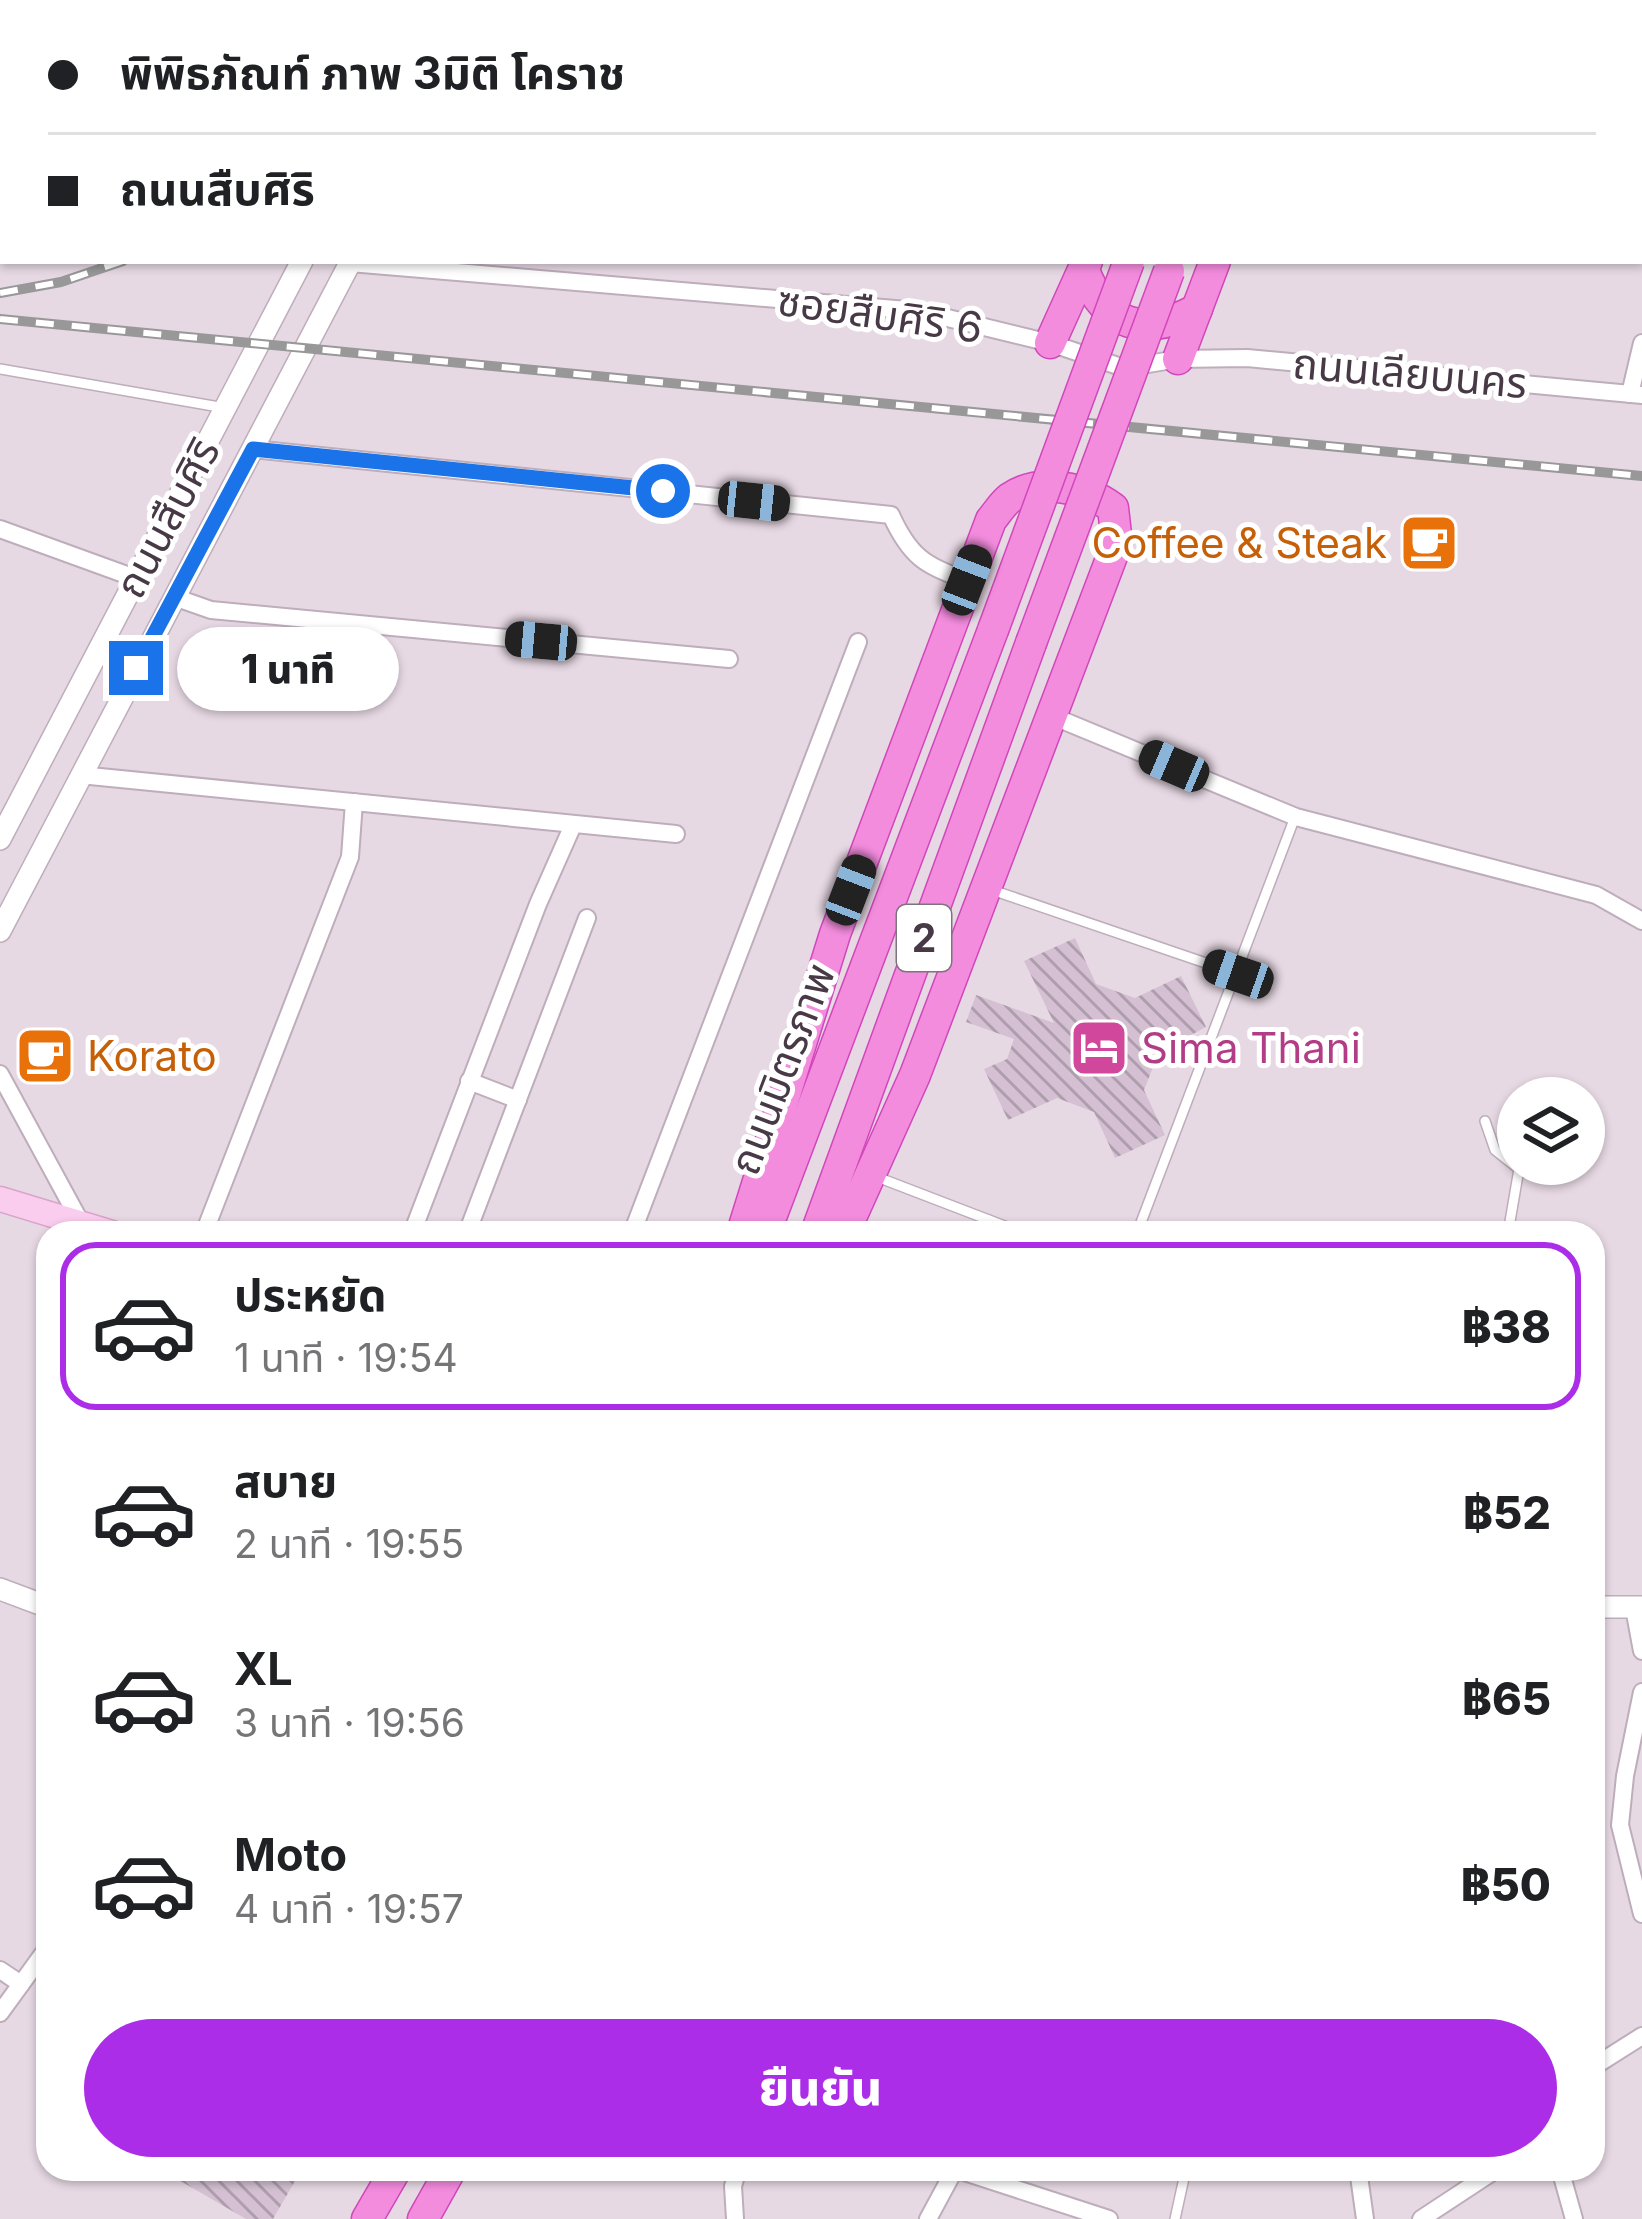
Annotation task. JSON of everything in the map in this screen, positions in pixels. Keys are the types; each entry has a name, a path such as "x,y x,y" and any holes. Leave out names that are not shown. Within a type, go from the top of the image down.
{"highway":[{"name":"ถนนมิตรภาพ","path":"769,1221 1128,264"},
{"path":"1178,359 1214,264"},
{"path":"1086,265 1096,300 1118,317 1148,326 1197,309"},
{"path":"1050,343 1086,265"},
{"name":"ถนนมิตรภาพ","path":"820,1221 1170,266"},
{"path":"746,1221 835,934 991,520 1009,499 1030,489 1059,487 1098,497 1113,508 1117,543 915,1076 850,1221"},
{"path":"367,2219 389,2181"},
{"path":"423,2219 444,2181"}],"main road":[{"path":"0,1198 75,1221"}],"street":[{"name":"ถนนสืบศิริ","path":"0,839 300,264"},
{"name":"ถนนสืบศิริ","path":"0,932 349,264"},
{"name":"ซอยสืบศิริ 6","path":"373,264 919,311 1050,343 1124,368 1178,359"},
{"path":"1636,394 1642,344"},
{"name":"ถนนเลียบนคร","path":"1178,359 1247,358 1636,394"},
{"path":"253,449 891,515 904,545 937,571 967,580"},
{"path":"0,529 211,610 729,659"},
{"path":"637,1221 858,642"},
{"path":"1052,716 1296,817 1596,895 1642,921"},
{"path":"80,775 676,835"},
{"path":"209,1221 350,857 353,802"},
{"path":"417,1221 573,825"},
{"path":"472,1221 587,918"},
{"path":"0,1074 80,1221"},
{"path":"470,1081 518,1100"},
{"path":"0,1589 36,1602"},
{"path":"1605,1607 1638,1608 1642,1651"},
{"path":"1642,1692 1624,1777 1620,1825 1642,1914"},
{"path":"0,2013 36,1963"},
{"path":"0,1970 21,1984"},
{"path":"1605,2059 1642,2036"},
{"path":"734,2181 735,2219"},
{"path":"928,2219 949,2181"},
{"path":"992,2181 1109,2219"},
{"path":"1360,2181 1366,2219"},
{"path":"1421,2219 1480,2181"},
{"path":"1563,2181 1574,2219"}],"lane":[{"path":"0,368 225,408"},
{"path":"1142,1221 1296,817"},
{"path":"987,888 1238,974"},
{"path":"1485,1121 1497,1152"},
{"path":"871,1175 988,1220"},
{"path":"1510,1221 1517,1185"},
{"path":"1174,2219 1183,2181"}],"shaded area":[{"path":"0,264 1642,264 1642,2219 0,2219"}],"building":[{"name":"Sima Thani","path":"1075,938 1096,984 1135,998 1181,976 1206,1027 1159,1052 1144,1090 1165,1135 1115,1158 1094,1112 1057,1098 1008,1120 984,1069 1007,1059 1014,1039 966,1022 976,995 1054,1023 1024,961"},
{"path":"180,2181 295,2181 273,2219 246,2219"}],"railway":[{"path":"0,293 61,282 114,264"},
{"path":"0,319 1642,476"}],"place":[{"name":"Coffee & Steak","path":"1429,543"},
{"name":"Sima Thani","path":"1099,1048"},
{"name":"Korato","path":"45,1056"}],"route":[{"path":"136,668 253,449 663,491"}]}
